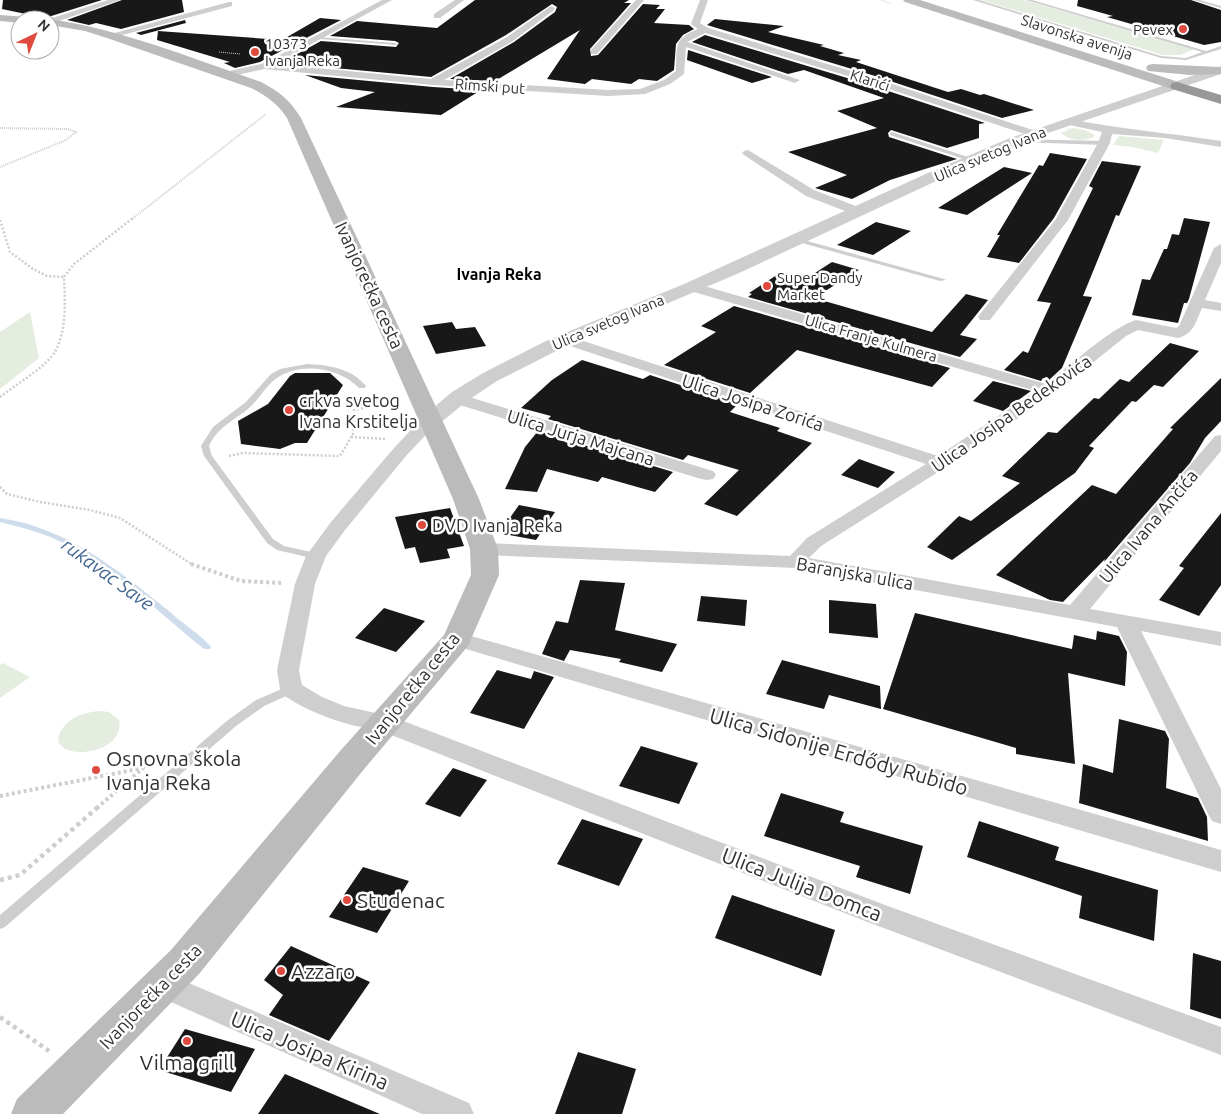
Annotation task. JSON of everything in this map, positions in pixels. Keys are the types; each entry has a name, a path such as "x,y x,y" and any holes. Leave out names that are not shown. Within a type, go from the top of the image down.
{"highway":[{"path":"1192,82 1221,90"},
{"path":"1177,86 1221,100"}],"main road":[{"name":"Slavonska avenija","path":"909,0 1177,86"},
{"name":"Slavonska avenija","path":"932,0 1192,82"},
{"name":"Ivanjorečka cesta","path":"33,1114 163,986 218,924 457,639 485,576 484,549 466,499 294,118 284,104 266,90 228,74 111,35 60,23"},
{"path":"1146,67 1217,75"}],"street":[{"path":"60,18 116,0"},
{"path":"228,74 264,66 320,38 388,0"},
{"path":"437,16 460,0"},
{"path":"594,52 640,0"},
{"path":"704,0 695,24 705,30"},
{"path":"111,35 229,4"},
{"path":"433,82 510,39 551,8"},
{"path":"705,30 688,35 682,43 795,80"},
{"name":"Klarići","path":"705,30 871,80 1035,134"},
{"name":"Rimski put","path":"264,66 433,82 608,93 641,92 667,82 681,72 682,43"},
{"name":"Ulica svetog Ivana","path":"431,419 456,398 521,359 692,287 793,239 1017,140 1177,86 1217,75"},
{"path":"1069,122 1108,130 1165,135 1221,144"},
{"path":"985,317 1062,220 1104,143 1108,130"},
{"path":"748,153 810,193 857,211"},
{"name":"Ulica Josipa Bedekovića","path":"795,562 814,542 940,464 1049,390 1121,333 1136,325 1178,333 1185,330 1221,248"},
{"name":"Ulica Franje Kulmera","path":"692,287 1049,390"},
{"path":"1196,302 1221,307"},
{"name":"Ulica Josipa Zorića","path":"566,340 940,464"},
{"name":"Ulica Jurja Majcana","path":"456,398 707,476"},
{"path":"292,689 288,670 305,584 316,556 338,526 400,452 431,419"},
{"name":"Ulica Ivana Ančića","path":"1076,612 1221,440"},
{"name":"Baranjska ulica","path":"484,549 795,562 1221,639"},
{"path":"1125,621 1221,814"},
{"name":"Ulica Sidonije Erdődy Rubido","path":"457,639 1221,861"},
{"name":"Ulica Julija Domca","path":"292,689 304,698 342,716 385,723 875,913 1221,1041"},
{"name":"Ulica Josipa Kirina","path":"163,986 458,1114"}],"lane":[{"path":"975,0 1161,57 1186,59 1221,47"},
{"path":"1028,0 1206,52"},
{"path":"1195,0 1221,7"},
{"path":"320,38 395,44"},
{"path":"1053,128 1056,137 1076,142"},
{"path":"892,134 972,160"},
{"path":"1017,140 1104,143"},
{"path":"793,239 942,280"},
{"path":"316,556 281,548 270,541 208,456 205,446 210,433 252,402 274,376 280,373 303,367 329,368 352,376 362,386"},
{"path":"0,924 232,723 260,703 292,689"}],"path":[{"path":"218,52 240,54"},
{"path":"0,220 10,252 33,270 47,276 64,276 84,255 232,142 260,118 284,104"},
{"path":"0,128 67,129 76,132 66,140 0,167"},
{"path":"0,397 46,362 56,350 66,312 64,276"},
{"path":"228,456 243,453 340,456 351,437 354,410 405,400"},
{"path":"351,437 391,439"},
{"path":"0,487 7,494 40,502 90,510 120,518 196,567 241,581 305,584"},
{"path":"0,796 143,768 20,875 0,880"},
{"path":"0,1017 32,1038"}],"shaded area":[{"path":"981,0 1024,0 1190,46 1195,49 1180,55 1163,55"},
{"path":"1077,128 1084,130 1094,135 1094,137 1086,140 1072,139 1061,133 1068,130 1066,129"},
{"path":"1119,136 1164,140 1158,153 1133,147 1113,145"},
{"path":"30,312 39,358 0,389 0,332"},
{"path":"3,663 30,677 0,698 0,665"},
{"path":"89,712 109,712 119,720 118,733 110,743 98,749 85,752 72,751 62,747 58,740 62,729 70,721"}],"building":[{"path":"3,0 102,0 60,13 60,10 10,11 2,9"},
{"path":"122,0 182,0 184,12 121,29 96,23 89,25 67,20"},
{"path":"475,0 629,0 624,3 631,3 590,49 591,56 598,55 643,4 660,5 656,9 665,9 654,23 689,25 694,29 683,35 676,44 674,70 657,81 639,79 631,84 592,79 585,84 547,79 580,30 495,81 450,79 514,42 555,12 557,7 552,4 506,35 431,77 281,63 321,41 396,47 399,43 395,41 330,36 357,21 437,28"},
{"name":"Pevex","path":"1078,0 1191,0 1221,10 1221,42 1204,45 1107,17 1113,16 1077,6"},
{"path":"320,18 341,20 260,62 235,68 224,63 230,62 157,40 158,31 282,40"},
{"path":"715,19 784,26 768,32 824,45 820,46 844,53 838,55 861,60 856,62 948,92 961,89 980,95 984,94 1034,110 1002,118 875,76 707,25"},
{"path":"185,20 186,23 141,35 136,33"},
{"path":"705,35 867,84 985,123 979,124 979,138 947,148 891,130 888,133 889,137 957,159 890,180 852,199 815,188 847,175 788,152 877,128 837,111 884,98 804,70 788,74 692,42"},
{"path":"688,50 772,77 752,83 687,60"},
{"path":"305,75 481,90 441,115 336,107 375,92 341,88"},
{"path":"1050,153 1087,159 1054,218 1019,263 987,257 1000,235 997,235 1039,165 1043,166"},
{"path":"1102,161 1141,166 1119,216 1116,215 1083,296 1092,297 1062,368 1049,380 1043,378 1041,381 1004,370 1023,351 1028,353 1051,303 1037,301 1093,188 1089,186"},
{"path":"1004,167 1032,173 967,215 938,208"},
{"path":"1184,218 1210,222 1189,299 1187,303 1184,303 1178,323 1132,315 1142,279 1150,280 1164,249 1167,249 1172,234 1179,235"},
{"path":"876,222 911,231 873,255 837,245"},
{"path":"832,262 859,270 814,298 932,332 966,294 988,300 960,335 977,339 960,357 748,297 752,294 749,293 780,273 804,280"},
{"path":"734,306 950,368 932,387 797,350 750,393 664,365 716,332 701,326"},
{"path":"452,322 456,329 475,327 486,346 436,354 423,326"},
{"path":"1170,343 1199,351 1163,387 1154,385 1136,402 1132,401 1089,446 1094,448 1075,473 952,560 927,547 959,516 971,521 1020,483 1002,476 1048,432 1057,433 1094,398 1099,399 1120,379 1129,382"},
{"path":"582,360 643,379 650,375 738,404 730,412 780,428 777,431 812,443 737,516 704,504 739,470 688,455 683,460 548,419 551,416 521,408 552,380"},
{"name":"crkva svetog Ivana Krstitelja","path":"295,373 330,373 343,385 307,443 295,443 280,449 241,444 238,421 268,404 290,376"},
{"path":"1221,378 1221,421 1205,438 1190,463 1104,562 1105,559 1063,602 1050,600 996,575 1092,485 1116,494 1173,429 1170,428"},
{"path":"993,381 1031,391 1003,411 973,401"},
{"path":"538,431 673,472 655,492 602,477 598,482 547,469 537,492 505,489 525,447"},
{"path":"859,459 895,472 878,488 841,475"},
{"path":"519,505 555,512 536,540 499,533"},
{"path":"450,508 464,546 447,549 450,558 420,563 415,547 405,549 395,517"},
{"path":"1221,513 1221,585 1199,616 1159,600 1184,568 1179,566"},
{"path":"580,580 625,583 615,630 677,644 662,672 619,662 621,659 570,650 564,661 542,654 556,621 568,623"},
{"path":"701,596 747,600 745,626 697,621"},
{"path":"829,600 876,604 878,638 829,633"},
{"path":"384,608 425,621 396,652 355,638"},
{"path":"915,613 1072,649 1074,635 1096,640 1097,631 1119,636 1127,652 1125,686 1068,673 1075,764 1016,754 1016,748 883,709"},
{"path":"782,660 880,686 881,709 829,695 824,709 766,694"},
{"path":"497,670 531,679 534,671 554,677 524,729 470,713"},
{"path":"1119,719 1165,731 1169,739 1166,788 1198,798 1207,817 1208,841 1079,803 1083,764 1113,773"},
{"path":"641,746 698,763 679,804 619,786"},
{"path":"453,768 487,780 460,817 425,804"},
{"path":"781,793 844,812 840,822 923,846 910,894 856,877 860,866 764,836"},
{"path":"582,819 643,839 619,886 557,864"},
{"path":"979,821 1059,847 1055,860 1158,890 1154,941 1079,918 1082,896 967,857"},
{"path":"363,867 409,881 377,933 329,917"},
{"path":"732,895 835,930 821,976 715,938"},
{"path":"291,946 370,982 329,1041 269,1015 283,995 264,980"},
{"path":"1193,953 1221,961 1221,1019 1190,1009"},
{"path":"185,1029 255,1049 231,1092 159,1070"},
{"path":"578,1052 636,1069 622,1114 555,1114"},
{"path":"285,1074 380,1114 258,1114"}],"waterway":[{"name":"rukavac Save","path":"0,520 30,527 59,538 85,553 136,588 207,647"}],"place":[{"name":"Pevex","path":"1183,29"},
{"name":"10373 Ivanja Reka","path":"255,52"},
{"name":"Super Dandy Market","path":"767,286"},
{"name":"crkva svetog Ivana Krstitelja","path":"289,410"},
{"name":"DVD Ivanja Reka","path":"422,525"},
{"name":"Osnovna škola Ivanja Reka","path":"96,770"},
{"name":"Studenac","path":"347,900"},
{"name":"Azzaro","path":"281,971"},
{"name":"Vilma grill","path":"187,1041"}],"district":[{"name":"Ivanja Reka","path":"499,274"}]}
